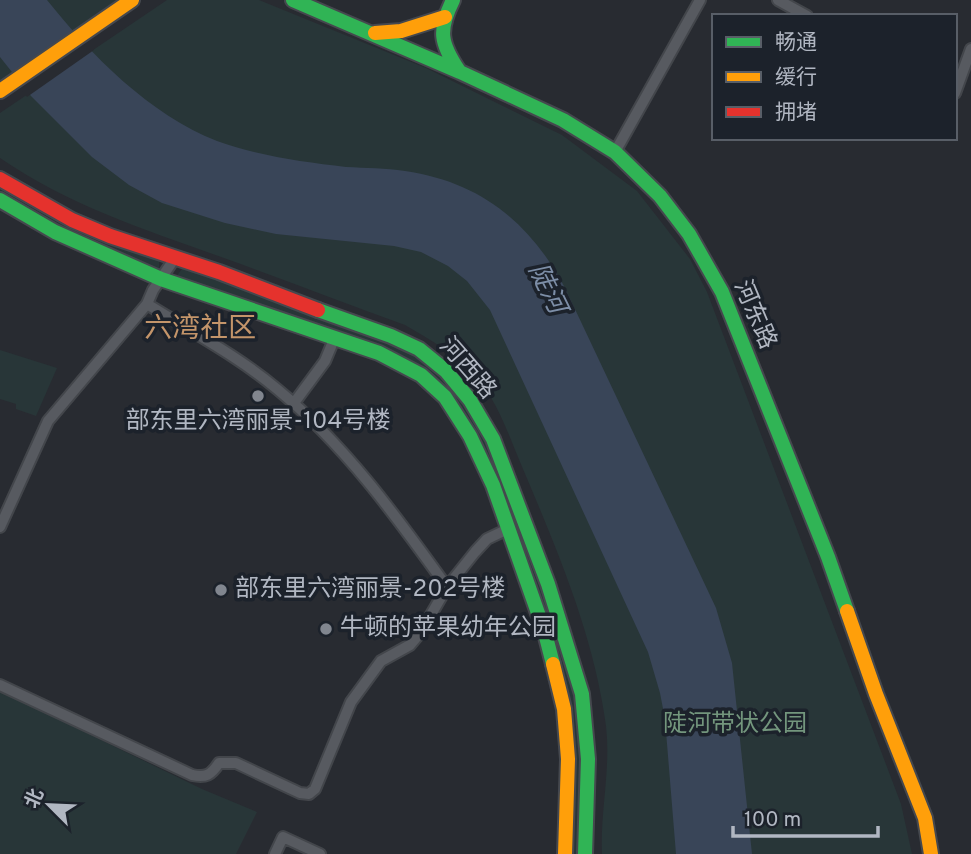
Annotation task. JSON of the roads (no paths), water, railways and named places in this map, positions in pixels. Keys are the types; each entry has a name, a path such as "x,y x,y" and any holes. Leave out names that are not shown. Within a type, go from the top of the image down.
{"main road":[{"path":"6,86 132,0"},
{"name":"河东路","path":"293,0 563,120 615,152 660,196 689,234 722,292 828,557 876,694 925,818 931,854"},
{"path":"453,0 444,17 440,35 444,48 460,72"},
{"path":"371,33 401,31 444,17"},
{"name":"河西路","path":"0,179 72,220 391,336 419,349 446,372 470,400 493,439 548,584 582,694 588,759 585,854"},
{"name":"河西路","path":"0,200 55,232 161,279 379,352 421,375 445,397 470,436 493,485 545,633 564,709 568,759 565,854"},
{"path":"508,529 523,519"}],"street":[{"path":"615,152 700,0"},
{"path":"778,0 803,14"},
{"path":"957,88 971,49"},
{"path":"0,527 48,421 147,304 176,258"},
{"path":"147,304 226,353 275,386 294,403 370,484 447,587"},
{"path":"294,403 325,361 335,337"},
{"path":"0,685 192,775 202,778 211,774 219,764 236,763 300,793 309,793 315,789 351,702 381,661 410,645 421,632 447,587 487,539 508,529"},
{"path":"275,854 283,837 320,854"}],"water":[{"name":"陡河","path":"0,0 47,0 83,42 123,81 168,116 192,130 248,151 297,161 398,170 432,176 479,195 519,225 536,243 565,288 716,608 732,663 752,854 676,854 665,719 648,652 490,310 467,281 448,266 421,252 394,246 276,234 225,223 162,203 129,185 92,157 31,96 0,57"}],"place":[{"name":"部东里六湾丽景-104号楼","path":"258,396"},
{"name":"部东里六湾丽景-202号楼","path":"221,590"},
{"name":"牛顿的苹果幼年公园","path":"326,629"}],"district":[{"name":"六湾社区","path":"200,330"}],"park label":[{"name":"陡河带状公园","path":"735,725"}]}
